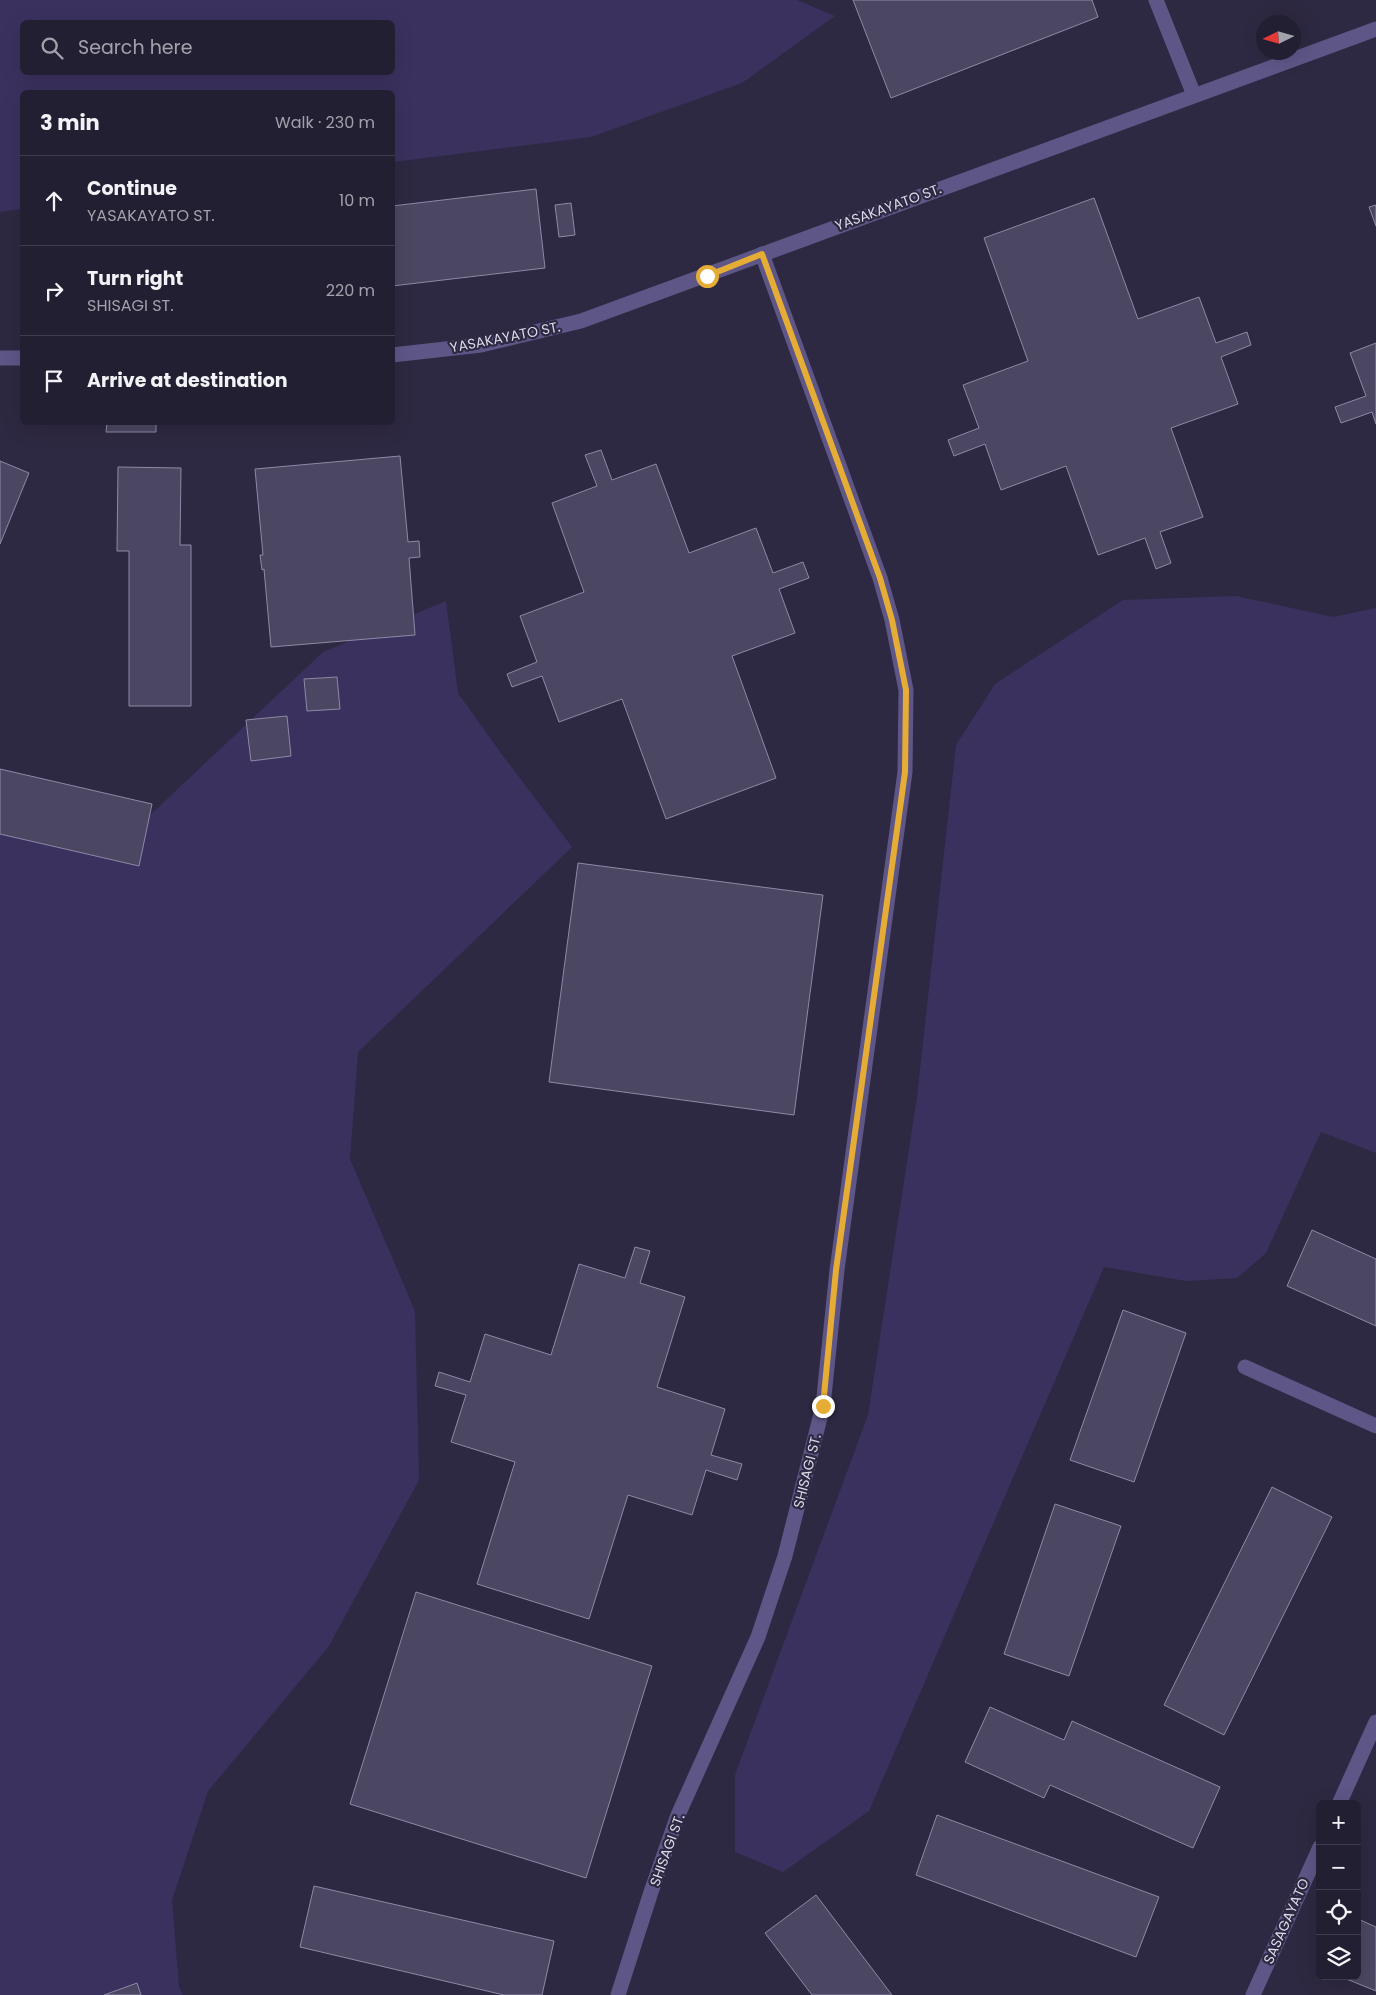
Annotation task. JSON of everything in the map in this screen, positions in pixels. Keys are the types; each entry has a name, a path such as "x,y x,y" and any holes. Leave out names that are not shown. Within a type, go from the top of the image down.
{"lane":[{"path":"1156,0 1194,94"},
{"name":"YASAKAYATO ST.","path":"395,355 481,345 581,321 707,276 1194,94 1376,29"},
{"name":"SHISAGI ST.","path":"618,1995 678,1815 758,1637 785,1556 823,1406 836,1270 905,772 906,690 892,620 880,578 762,254"},
{"path":"0,358 20,358"},
{"path":"1245,1367 1376,1426"},
{"path":"1341,1800 1376,1722"},
{"name":"SASAGAYATO","path":"1253,1995 1316,1856"}],"shaded area":[{"path":"0,0 797,0 835,16 742,83 591,137 395,162 395,90 20,90 20,209 0,212"},
{"path":"1236,596 1333,617 1376,608 1376,1153 1321,1132 1266,1253 1237,1278 1186,1281 1104,1267 869,1811 783,1872 735,1852 735,1775 868,1415 917,1097 956,745 995,684 1123,600"},
{"path":"446,601 458,693 572,847 358,1052 350,1159 415,1311 419,1480 329,1646 208,1791 172,1900 179,1987 183,1995 0,1995 0,772 131,833 323,652"}],"building":[{"path":"853,0 1092,0 1098,17 891,98"},
{"path":"536,189 545,268 395,286 395,206"},
{"path":"1094,198 1138,319 1199,297 1216,343 1247,332 1251,345 1221,357 1238,404 1171,428 1203,517 1160,532 1171,563 1156,569 1145,538 1098,555 1066,466 1001,490 985,444 954,456 948,440 979,428 963,385 1028,361 984,238"},
{"path":"571,203 575,235 559,237 555,205"},
{"path":"1376,205 1376,226 1369,207"},
{"path":"1376,343 1376,424 1372,412 1341,423 1335,407 1366,396 1350,353"},
{"path":"107,425 156,425 156,432 106,432"},
{"path":"601,450 612,480 656,464 689,553 756,528 773,573 803,562 809,578 779,589 795,633 732,656 776,778 666,819 622,699 559,722 542,676 512,687 507,674 537,662 520,616 584,592 552,503 597,486 585,455"},
{"path":"400,456 408,542 419,541 420,557 409,558 415,635 271,647 264,569 262,570 260,555 263,555 255,469"},
{"path":"0,461 29,473 0,544"},
{"path":"118,467 181,468 180,545 191,545 191,706 129,706 129,551 117,551"},
{"path":"337,677 340,709 307,711 304,679"},
{"path":"287,716 291,756 251,761 246,720"},
{"path":"0,769 152,804 139,866 0,834"},
{"path":"578,863 823,895 794,1115 549,1082"},
{"path":"1312,1230 1376,1259 1376,1326 1287,1286"},
{"path":"635,1247 650,1251 640,1283 685,1297 657,1387 725,1409 711,1455 742,1464 737,1480 706,1470 692,1515 628,1495 589,1619 477,1584 515,1462 451,1442 466,1395 435,1386 439,1372 470,1382 485,1334 551,1355 579,1264 625,1278"},
{"path":"1123,1310 1186,1333 1134,1482 1070,1460"},
{"path":"1272,1487 1332,1517 1224,1735 1164,1705"},
{"path":"1055,1504 1121,1526 1069,1676 1004,1654"},
{"path":"416,1592 652,1666 586,1878 350,1804"},
{"path":"990,1707 1064,1740 1072,1721 1220,1787 1193,1848 1050,1785 1044,1798 965,1762"},
{"path":"937,1815 1159,1897 1136,1957 916,1875"},
{"path":"314,1886 554,1941 542,1995 504,1995 300,1947"},
{"path":"816,1895 892,1995 812,1995 765,1933"},
{"path":"1361,1920 1376,1927 1376,1991 1349,1980 1361,1980"},
{"path":"137,1983 141,1995 104,1995"}],"route":[{"path":"707,276 762,254 880,578 892,620 906,690 905,772 836,1270 823,1406"}]}
